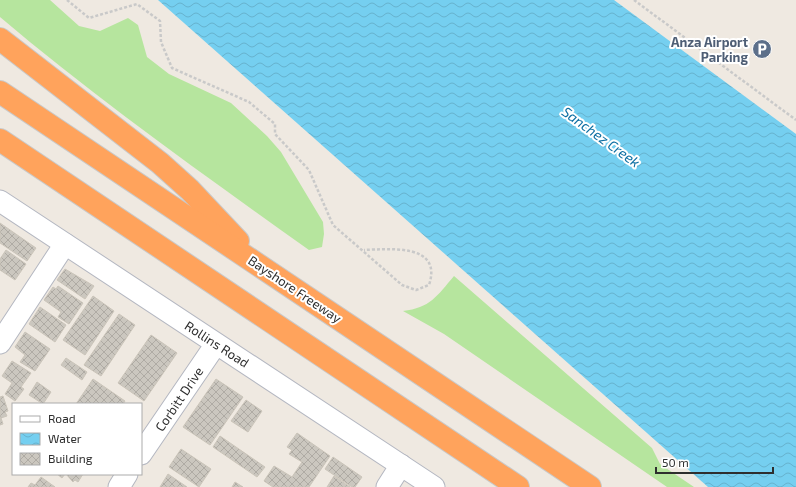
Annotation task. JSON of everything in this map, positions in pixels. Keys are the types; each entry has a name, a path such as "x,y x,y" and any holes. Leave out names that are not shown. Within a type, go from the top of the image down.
{"highway":[{"path":"0,39 160,163 190,190 267,270"},
{"name":"Bayshore Freeway","path":"0,92 590,487"},
{"path":"0,140 518,487"}],"street":[{"name":"Rollins Road","path":"0,201 434,487"},
{"path":"0,343 65,244"},
{"name":"Corbitt Drive","path":"142,453 216,344"},
{"path":"387,487 402,465"},
{"path":"118,487 126,475"}],"path":[{"path":"67,0 89,18 137,4 160,21 161,42 172,68 249,102 275,124 275,134 309,170 333,225 364,250 402,285 416,290 429,285 433,274 430,263 421,255 408,250 364,250"},
{"path":"634,0 796,120"}],"green space":[{"path":"0,0 50,0 79,26 100,31 128,18 138,25 147,57 169,74 231,103 267,136 281,152 323,222 324,234 322,247 309,250 191,165 75,78 0,17"},
{"path":"454,276 652,448 660,464 694,487 667,487 444,334 403,311 427,304 438,295"}],"water":[{"name":"Sanchez Creek","path":"158,0 614,0 796,134 796,487 708,487"}],"building":[{"path":"0,223 36,248 27,261 0,243"},
{"path":"6,250 26,264 15,280 0,270 0,259"},
{"path":"65,269 94,286 85,299 57,280"},
{"path":"58,286 83,303 69,324 58,317 61,312 44,300 53,287 56,289"},
{"path":"93,296 114,311 85,355 63,340"},
{"path":"40,307 66,325 55,342 29,324"},
{"path":"119,314 135,325 101,376 84,365"},
{"path":"25,332 50,349 35,371 20,362 25,355 15,347"},
{"path":"151,335 177,353 144,401 118,383"},
{"path":"66,358 87,372 82,380 61,365"},
{"path":"12,361 31,373 21,387 24,389 15,401 5,394 12,383 2,376"},
{"path":"93,379 125,401 124,403 77,403"},
{"path":"216,379 243,397 210,445 183,427"},
{"path":"37,382 51,392 44,403 29,395"},
{"path":"3,396 8,411 5,412 7,416 1,418 3,424 0,425 0,397"},
{"path":"246,400 262,411 248,432 231,421"},
{"path":"297,433 330,456 309,487 273,487 264,481 274,466 292,477 302,462 289,454 292,450 287,447"},
{"path":"220,436 265,467 257,477 213,447"},
{"path":"181,449 211,469 199,487 169,467"},
{"path":"333,457 362,477 355,487 352,487 325,469"},
{"path":"168,474 187,487 160,487"},
{"path":"67,475 82,475 78,482 75,480 73,482"},
{"path":"334,476 350,487 327,487"},
{"path":"41,477 55,487 28,487 31,483 35,485"},
{"path":"235,482 243,487 232,487"}],"place":[{"name":"Anza Airport Parking","path":"762,49"}]}
